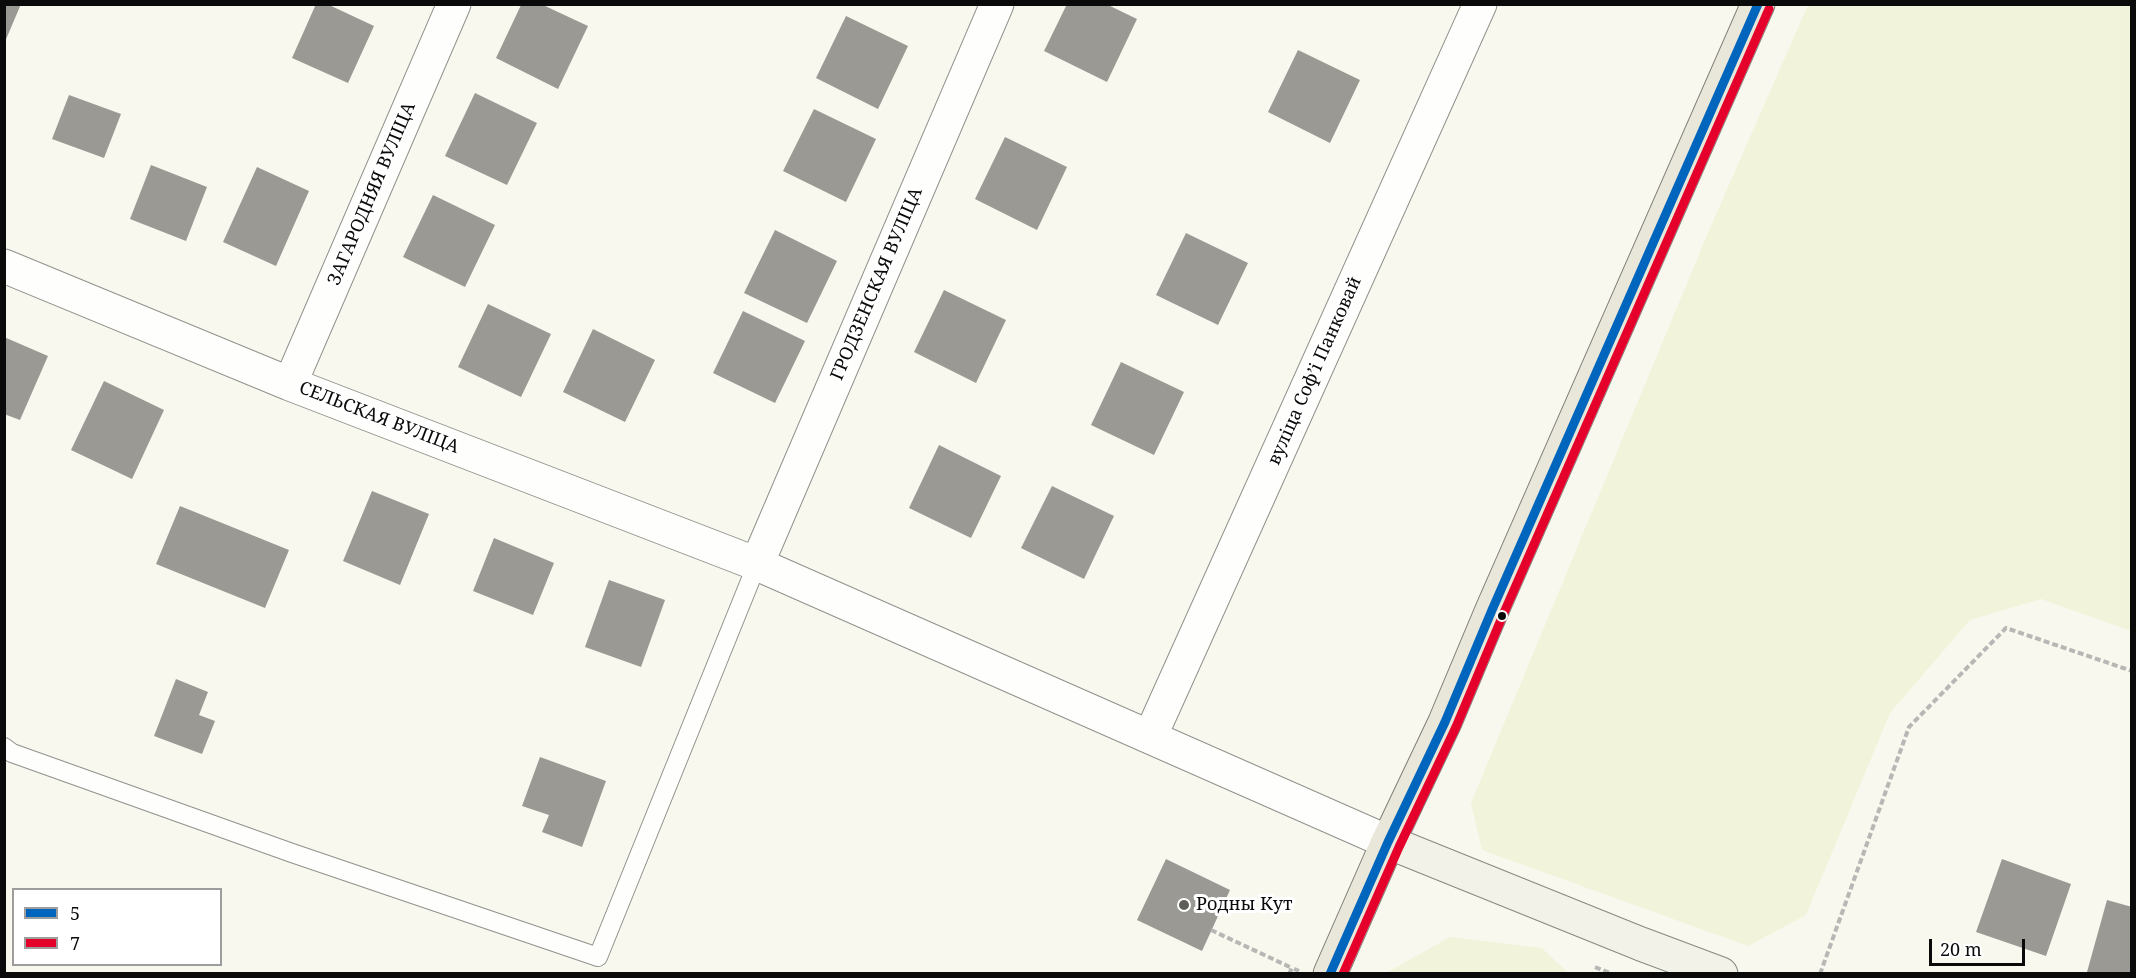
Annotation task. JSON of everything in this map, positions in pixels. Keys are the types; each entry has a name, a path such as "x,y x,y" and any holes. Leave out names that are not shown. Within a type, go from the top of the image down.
{"main road":[{"path":"1330,974 1388,842 1445,722 1758,4"}],"street":[{"name":"ЗАГАРОДНЯЯ ВУЛІЦА","path":"290,384 454,4"},
{"name":"ГРОДЗЕНСКАЯ ВУЛІЦА","path":"757,564 997,4"},
{"name":"вуліца Софʼі Панковай","path":"1150,737 1480,4"},
{"name":"СЕЛЬСКАЯ ВУЛІЦА","path":"4,266 290,384 757,564 1388,842"},
{"path":"1388,842 1721,974"}],"lane":[{"path":"4,747 12,753 292,854 598,957 757,564"}],"path":[{"path":"1820,974 1909,727 2006,628 2132,671"},
{"path":"1211,930 1292,968"},
{"path":"1595,967 1612,974"}],"green space":[{"path":"1808,5 2131,5 2131,631 2041,599 1970,620 1890,713 1806,915 1748,946 1482,850 1471,803 1710,228"},
{"path":"1450,937 1542,948 1568,973 1386,973"}],"building":[{"path":"4,4 21,4 4,44"},
{"path":"316,4 327,4 374,26 348,83 292,58"},
{"path":"1067,4 1106,4 1137,19 1107,82 1044,51"},
{"path":"521,5 543,5 588,26 558,89 496,58"},
{"path":"846,16 908,46 878,109 816,78"},
{"path":"1298,50 1360,80 1330,143 1268,112"},
{"path":"475,93 537,123 507,185 445,156"},
{"path":"69,95 121,114 104,158 52,139"},
{"path":"814,109 876,139 846,202 783,171"},
{"path":"1005,137 1067,167 1037,230 975,199"},
{"path":"151,165 207,187 186,241 130,219"},
{"path":"257,167 309,191 276,266 223,242"},
{"path":"433,195 495,225 465,287 403,257"},
{"path":"775,230 837,261 807,323 744,293"},
{"path":"1186,233 1248,263 1218,325 1156,295"},
{"path":"944,290 1006,320 976,383 914,352"},
{"path":"488,304 551,334 521,397 458,367"},
{"path":"743,311 805,341 775,403 713,373"},
{"path":"593,329 655,360 625,422 563,392"},
{"path":"4,337 48,356 20,420 4,414"},
{"path":"1121,362 1184,392 1154,455 1091,425"},
{"path":"104,381 164,410 132,479 71,450"},
{"path":"939,445 1001,476 971,538 909,508"},
{"path":"1052,486 1114,516 1084,579 1021,548"},
{"path":"372,491 429,514 400,585 343,561"},
{"path":"180,506 289,550 265,608 156,564"},
{"path":"494,538 554,563 533,615 473,591"},
{"path":"609,580 665,600 641,667 585,647"},
{"path":"176,679 208,692 199,715 215,721 202,754 154,736"},
{"path":"540,757 606,781 582,847 542,832 549,815 522,806"},
{"name":"Родны Кут","path":"1166,859 1230,890 1202,951 1137,920"},
{"path":"2002,859 2071,884 2046,956 1976,932"},
{"path":"2107,900 2132,907 2132,974 2087,972"}],"transit line":[{"name":"5","path":"1330,974 1388,842 1445,722 1758,4"},
{"name":"7","path":"1343,974 1399,847 1456,727 1769,9"}],"place":[{"name":"Родны Кут","path":"1184,905"}]}
